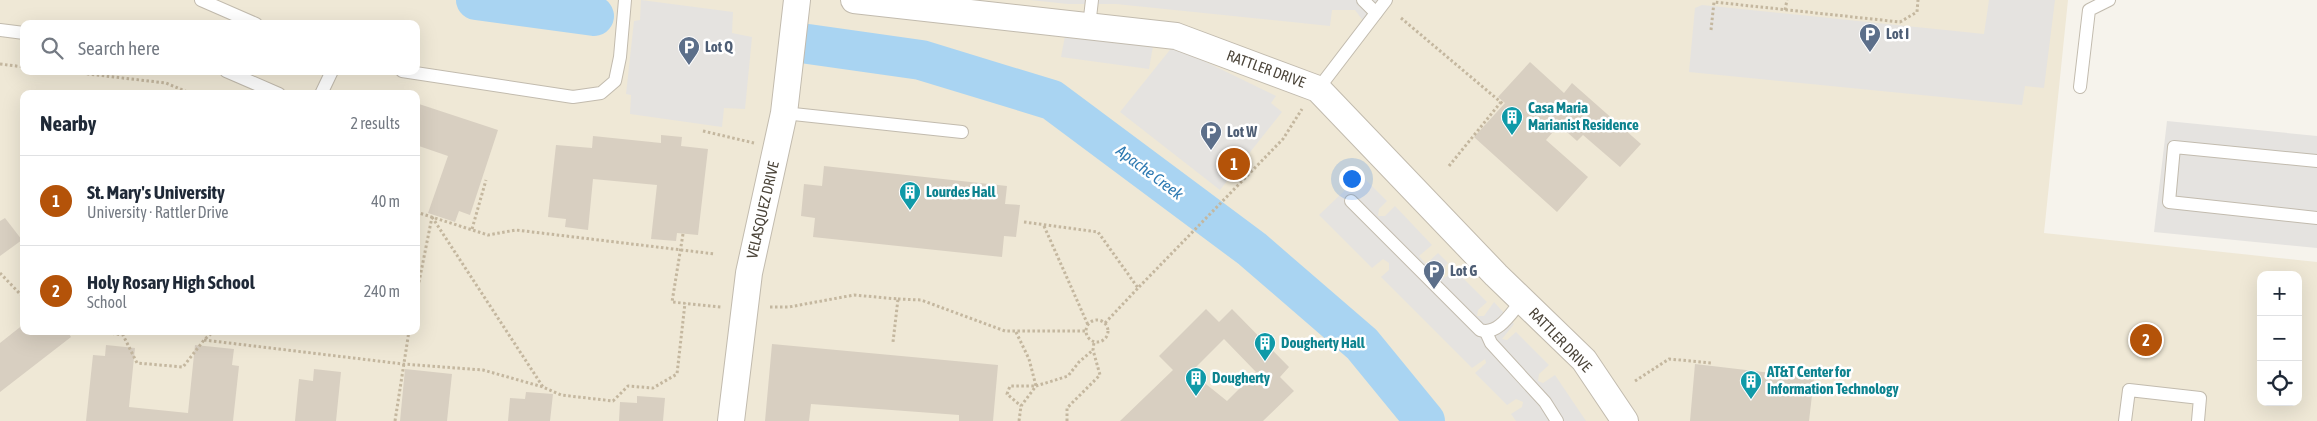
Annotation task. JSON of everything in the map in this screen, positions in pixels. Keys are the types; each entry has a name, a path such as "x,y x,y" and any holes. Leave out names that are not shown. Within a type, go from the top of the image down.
{"street":[{"name":"VELASQUEZ DRIVE","path":"731,421 749,273 784,113 796,0"},
{"name":"RATTLER DRIVE","path":"854,0 1176,36 1312,86 1522,300 1584,360 1625,421"}],"lane":[{"path":"201,0 247,20"},
{"path":"420,74 573,97 601,93 615,81 620,57 625,0"},
{"path":"1089,26 1092,0"},
{"path":"1363,0 1376,13"},
{"path":"1312,86 1386,0"},
{"path":"2080,88 2089,10 2109,0"},
{"path":"0,30 20,32"},
{"path":"235,75 270,90"},
{"path":"323,90 330,75"},
{"path":"784,113 962,132"},
{"path":"2317,161 2174,148 2169,202 2317,218"},
{"path":"1351,201 1480,330 1486,332 1497,329 1522,300"},
{"path":"1486,332 1491,343 1545,402 1557,421"},
{"path":"2125,421 2129,390 2200,398 2198,421"}],"path":[{"path":"1786,0 1786,10"},
{"path":"1711,30 1714,2 1900,22 1917,12 1918,0"},
{"path":"1401,18 1502,103 1449,166"},
{"path":"0,64 20,66"},
{"path":"97,75 166,83 183,90"},
{"path":"1105,323 1283,139 1302,108 1312,86"},
{"path":"472,229 486,180"},
{"path":"420,213 488,235 516,230 715,254"},
{"path":"420,277 432,217"},
{"path":"432,217 544,388"},
{"path":"1024,222 1098,232 1138,288"},
{"path":"1044,226 1088,325 1086,331 1088,338 1094,342 1102,342 1107,337 1108,329 1105,323 1099,320 1088,325"},
{"path":"683,234 672,302 724,307"},
{"path":"0,273 20,294"},
{"path":"770,308 789,307 854,295 920,300 1005,331 1086,331"},
{"path":"893,342 898,299"},
{"path":"204,340 403,364 482,370 544,388 561,395 613,401 628,386 653,388 677,374 685,303"},
{"path":"1016,332 1029,359 1036,386"},
{"path":"123,335 137,363 183,368 210,335"},
{"path":"394,421 409,335"},
{"path":"1067,421 1067,408 1100,374 1093,350 1094,342"},
{"path":"1021,406 1007,394 1010,386 1036,386 1068,376 1079,362 1093,350"},
{"path":"1635,381 1669,359 1712,363"},
{"path":"1019,421 1021,406 1036,386"}],"shaded area":[{"path":"0,0 2068,0 2044,233 2317,262 2317,421 0,421"},
{"name":"Lot Q","path":"641,0 733,12 732,33 752,37 745,109 724,108 722,127 630,114 631,95 626,94 634,21 640,20"},
{"path":"1030,0 1386,0 1367,26 1355,10 1332,10 1330,26 1116,4 1068,4"},
{"name":"Lot I","path":"1989,0 2055,0 2044,88 2025,86 2022,105 1689,72 1695,8 1702,5 1984,34"},
{"path":"1065,36 1153,46 1149,69 1061,57"},
{"name":"Lot W","path":"1173,46 1276,96 1271,103 1282,112 1220,190 1120,112"},
{"path":"2167,121 2317,136 2317,248 2154,232"},
{"name":"Lot G","path":"1361,175 1387,201 1379,209 1378,216 1385,216 1395,206 1432,245 1419,256 1426,264 1438,253 1448,263 1441,271 1441,278 1446,277 1454,269 1487,302 1478,310 1477,316 1484,316 1494,302 1514,324 1502,339 1507,340 1516,332 1549,365 1539,374 1538,381 1543,383 1555,375 1586,421 1516,421 1511,414 1522,407 1523,402 1516,399 1507,405 1475,373 1486,363 1485,359 1472,368 1381,277 1389,270 1389,263 1383,259 1372,268 1319,215"}],"building":[{"name":"Casa Maria Marianist Residence","path":"1530,62 1564,93 1572,83 1641,144 1620,167 1583,135 1577,141 1559,125 1546,140 1588,177 1557,212 1474,137 1505,103 1498,97"},
{"path":"420,104 498,130 470,215 459,211 455,222 428,213 448,156 420,146"},
{"path":"661,135 682,137 681,146 708,149 698,235 677,233 676,241 651,239 657,185 593,179 588,230 565,227 566,219 548,217 556,145 592,148 593,136 661,143"},
{"name":"Lourdes Hall","path":"824,166 1007,186 1005,204 1020,205 1016,237 1004,236 1002,257 813,237 815,218 801,216 804,184 822,186"},
{"path":"5,218 20,237 20,241 0,256 0,221"},
{"name":"Dougherty Hall","path":"1206,309 1219,322 1232,309 1289,367 1280,377 1294,391 1263,421 1120,421 1173,370 1159,356","holes":["1224,339 1256,372 1227,401 1191,372"]},
{"path":"20,327 20,335 70,335 71,337 0,392 0,343"},
{"path":"772,344 998,365 993,421 959,421 959,415 811,404 809,421 765,421"},
{"path":"106,345 135,348 129,407 188,413 195,345 234,349 232,365 239,366 233,421 86,421 93,355 105,356"},
{"name":"AT&T Center for Information Technology","path":"1695,364 1814,378 1809,421 1690,421"},
{"path":"314,369 341,372 336,421 295,421 299,379 313,381"},
{"path":"405,369 452,374 447,421 400,421"},
{"path":"526,392 553,394 550,421 508,421 510,398 525,399"},
{"path":"637,396 665,398 663,421 619,421 620,402 637,403"}],"waterway":[{"name":"Apache Creek","path":"476,0 594,16"},
{"name":"Apache Creek","path":"808,44 921,60 1052,100 1252,249 1362,344 1425,421"}],"place":[{"name":"Lot I","path":"1870,53"},
{"name":"Lot Q","path":"689,66"},
{"name":"Casa Maria Marianist Residence","path":"1512,136"},
{"name":"Lot W","path":"1211,151"},
{"name":"St. Mary's University","path":"1234,164"},
{"name":"Lourdes Hall","path":"910,211"},
{"name":"Lot G","path":"1434,290"},
{"name":"Holy Rosary High School","path":"2146,340"},
{"name":"Dougherty Hall","path":"1265,362"},
{"name":"Dougherty","path":"1196,397"},
{"name":"AT&T Center for Information Technology","path":"1751,400"}]}
